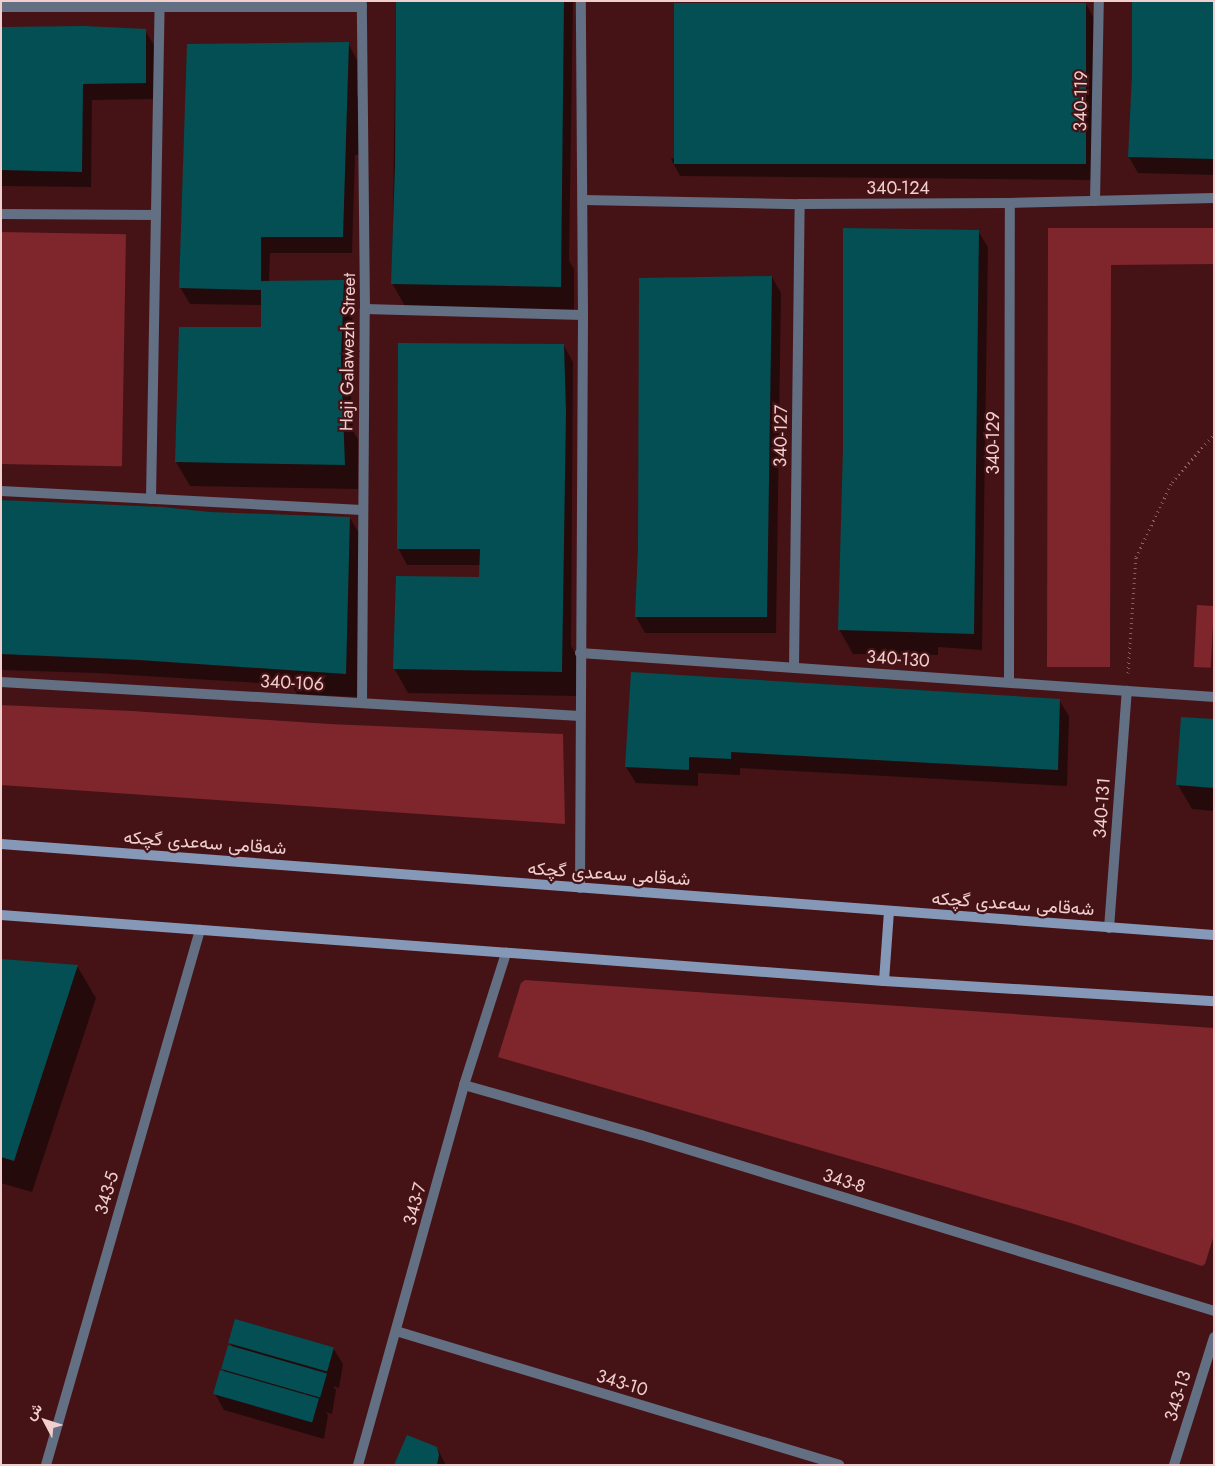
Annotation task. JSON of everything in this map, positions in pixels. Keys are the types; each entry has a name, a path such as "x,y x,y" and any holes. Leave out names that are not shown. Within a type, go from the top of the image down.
{"main road":[{"name":"شەقامی سەعدی گچکە","path":"1,844 1214,935"},
{"path":"884,981 889,912"},
{"path":"1,915 884,981 1214,1001"}],"street":[{"path":"580,888 583,316 581,1"},
{"name":"340-119","path":"1095,201 1099,1"},
{"path":"1,7 362,4"},
{"name":"Haji Galawezh Street","path":"362,4 365,309 362,703"},
{"path":"151,499 160,7"},
{"name":"340-124","path":"582,200 800,204 1010,203 1214,198"},
{"name":"340-129","path":"1009,682 1010,203"},
{"name":"340-127","path":"794,668 800,204"},
{"path":"1,214 156,216"},
{"path":"365,309 583,316"},
{"path":"1,491 362,510"},
{"name":"340-130","path":"580,653 1214,697"},
{"name":"340-106","path":"1,682 580,716"},
{"name":"340-131","path":"1109,928 1127,691"},
{"name":"343-5","path":"46,1465 200,930"},
{"name":"343-7","path":"358,1465 464,1085 506,953"},
{"name":"343-8","path":"464,1085 650,1138 1214,1311"},
{"name":"343-10","path":"396,1331 839,1465"},
{"name":"343-13","path":"1174,1465 1214,1337"}],"path":[{"path":"1127,691 1136,557 1172,482 1214,434"}],"shaded area":[{"path":"1048,228 1214,228 1214,264 1111,265 1110,667 1047,667"},
{"path":"1,232 126,234 122,466 1,464"},
{"path":"1197,605 1214,606 1211,668 1194,667"},
{"path":"1,705 132,711 329,724 563,734 565,824 1,785"},
{"path":"525,980 1214,1028 1214,1235 1205,1264 1202,1266 1071,1223 498,1057 521,983"}],"building":[{"path":"396,1 564,1 561,287 391,284 395,164"},
{"path":"1132,1 1214,1 1214,159 1128,157 1132,75"},
{"path":"674,3 1086,3 1086,164 674,164"},
{"path":"84,26 146,29 146,83 83,84 82,172 1,170 1,27"},
{"path":"349,42 343,237 261,237 261,281 344,280 341,360 345,465 175,462 179,327 261,327 261,290 179,288 187,44"},
{"path":"843,228 979,230 974,634 838,630 843,447"},
{"path":"772,276 767,617 635,617 638,548 639,278"},
{"path":"398,343 564,344 566,412 562,672 393,669 396,576 479,577 480,549 397,549"},
{"path":"1,500 162,507 210,512 350,517 346,674 139,660 1,654"},
{"path":"631,672 1060,699 1058,770 731,752 731,759 689,757 689,770 625,767"},
{"path":"1181,717 1214,719 1214,788 1176,785"},
{"path":"1,959 78,965 14,1161 1,1157"},
{"path":"235,1319 334,1347 327,1371 228,1343"},
{"path":"228,1345 327,1373 320,1397 221,1369"},
{"path":"220,1370 319,1398 312,1422 213,1394"},
{"path":"407,1435 437,1447 439,1455 437,1465 394,1465"}]}
